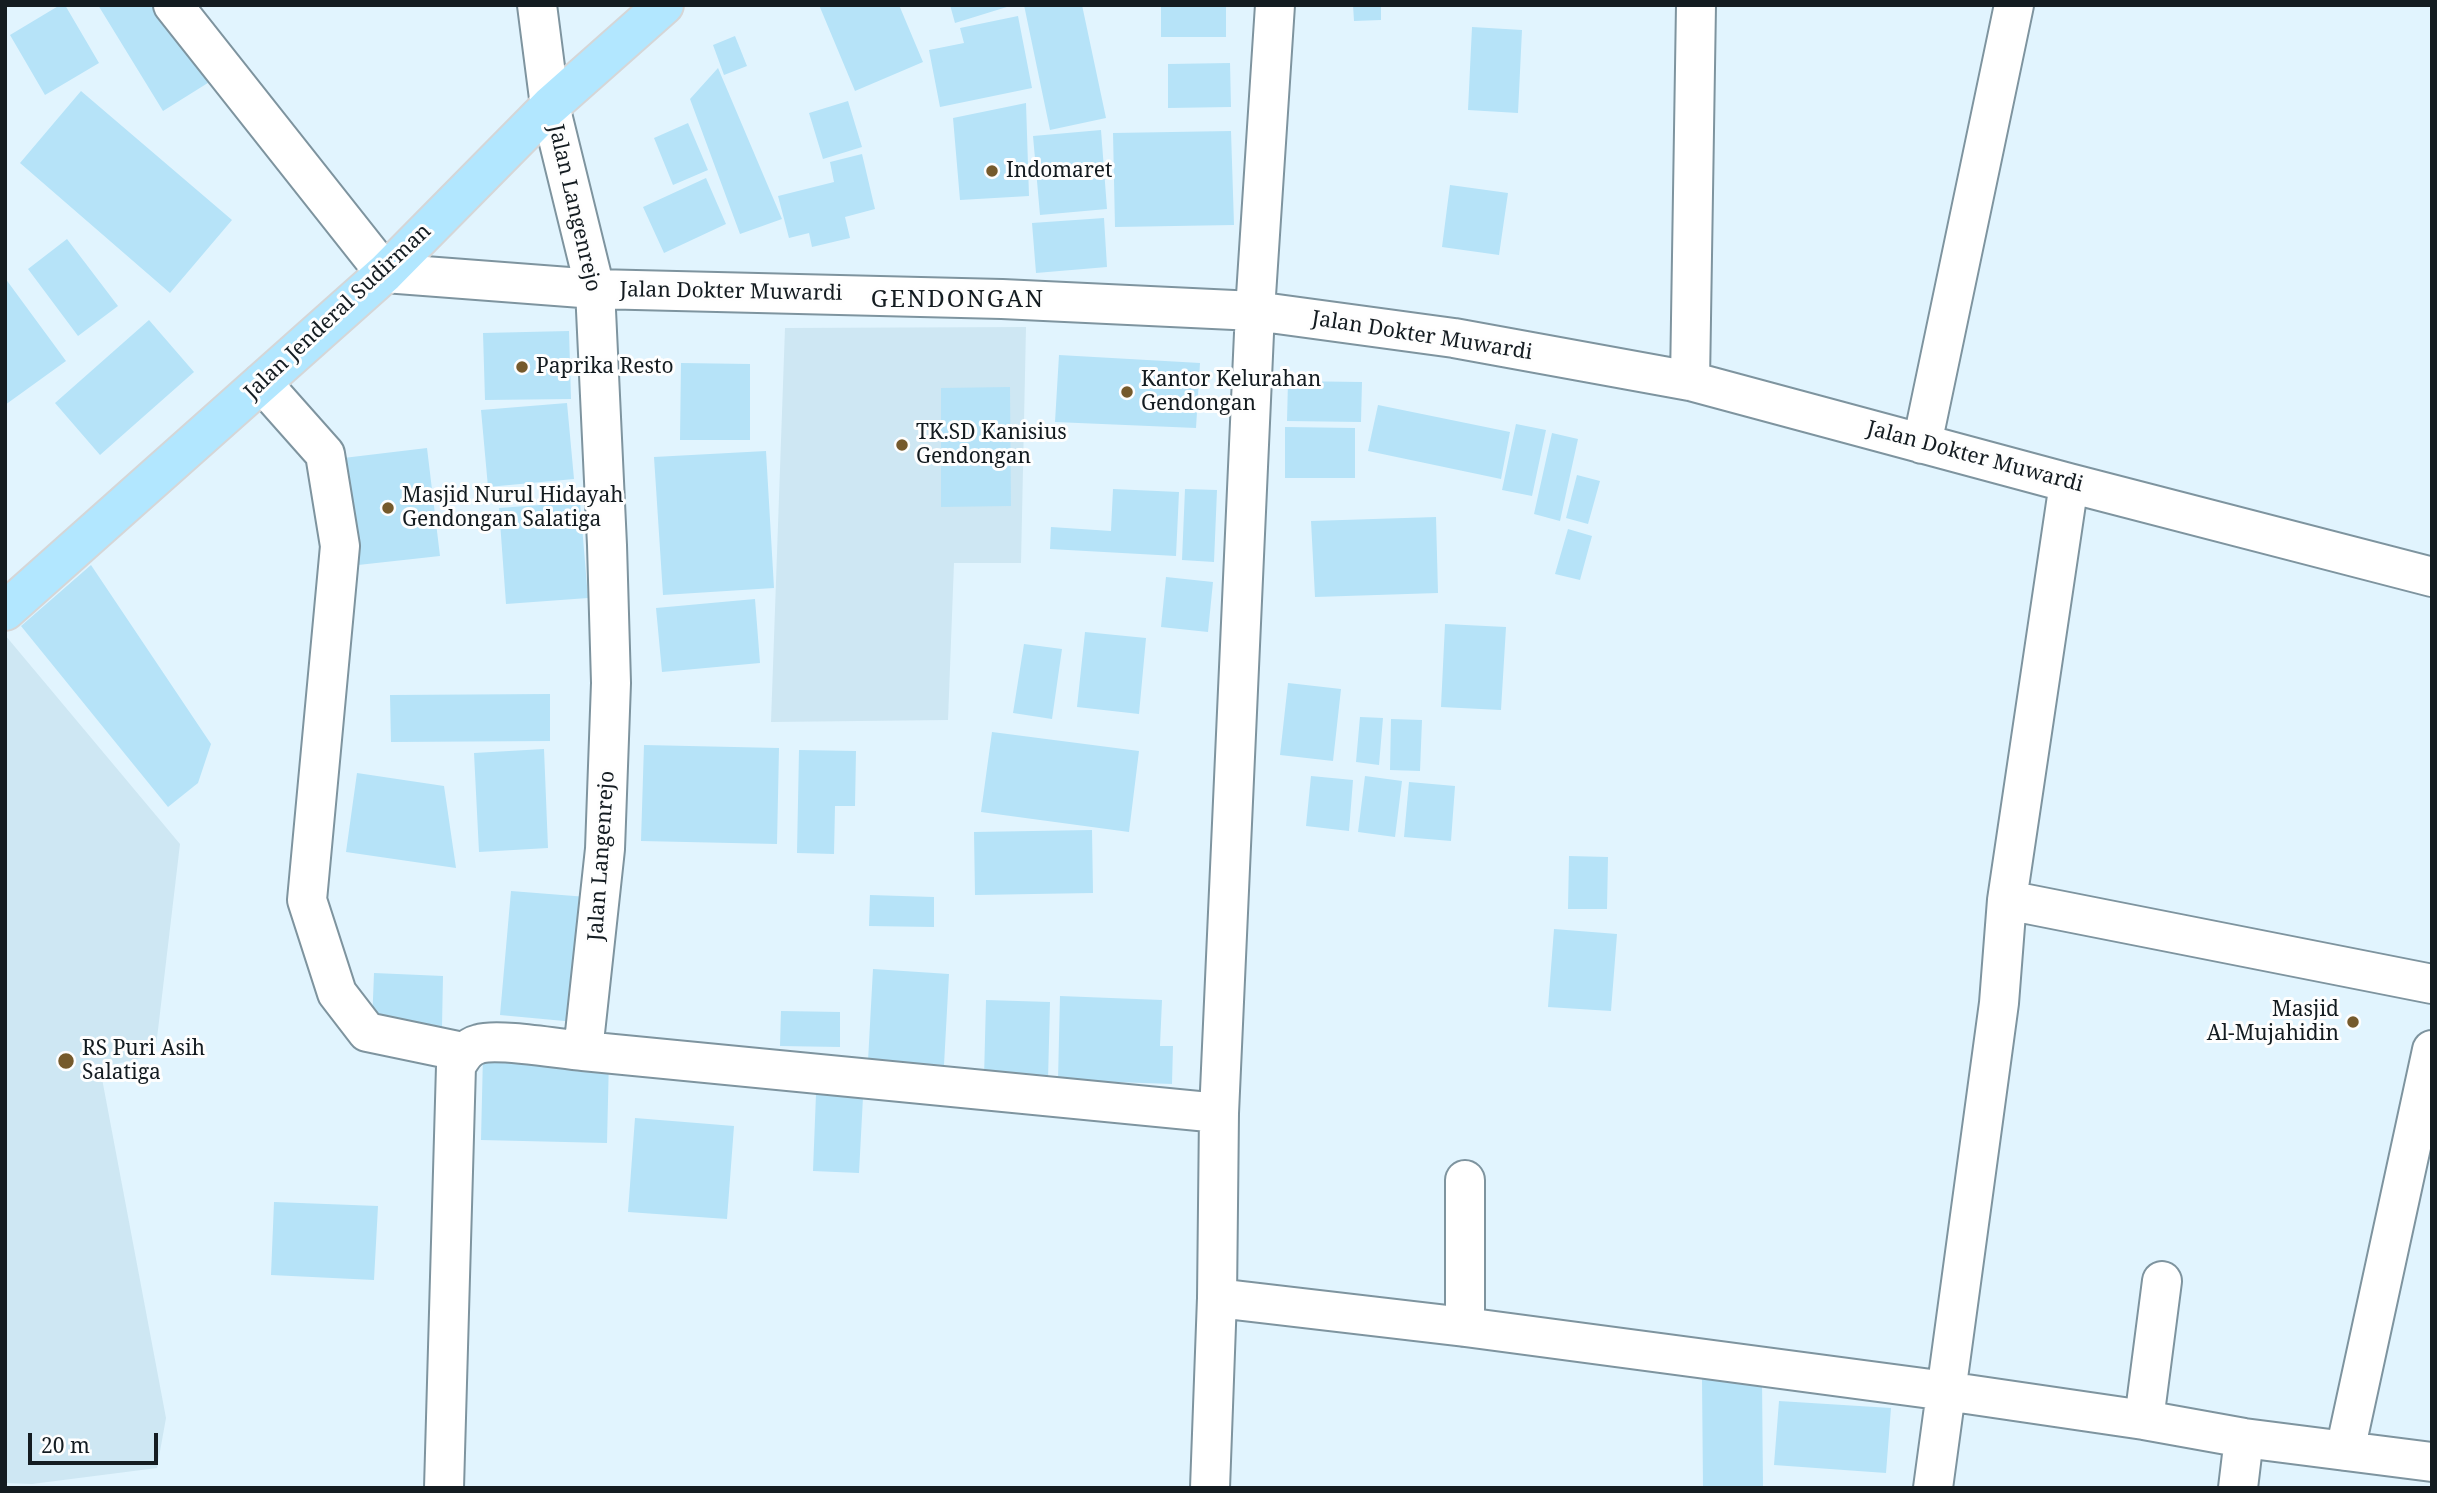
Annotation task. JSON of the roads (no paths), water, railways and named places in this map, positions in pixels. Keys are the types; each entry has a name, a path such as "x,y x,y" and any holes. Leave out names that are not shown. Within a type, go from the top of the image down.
{"main road":[{"name":"Jalan Jenderal Sudirman","path":"5,611 385,274 550,106 664,5"}],"street":[{"path":"173,5 385,274"},
{"name":"Jalan Langenrejo","path":"537,5 550,106 595,289 607,545 611,683 605,849 583,1051"},
{"path":"1210,1488 1217,1297 1219,1113 1255,311 1275,5"},
{"path":"1690,381 1696,5"},
{"path":"1922,444 2014,5"},
{"name":"Jalan Dokter Muwardi","path":"385,274 595,289 1002,299 1255,311 1454,338 1690,381 2432,577"},
{"path":"262,383 325,454 340,546 307,900 337,993 366,1032 463,1052"},
{"path":"1933,1488 1999,1003 2007,900 2069,483"},
{"path":"2007,900 2432,984"},
{"path":"444,1488 456,1066 463,1052 478,1044 583,1051 1219,1113"},
{"path":"2345,1451 2432,1050"},
{"path":"1465,1180 1465,1326"},
{"path":"2144,1420 2162,1281"},
{"path":"1217,1297 1465,1326 1946,1391 2144,1420 2244,1438 2432,1462"},
{"path":"2238,1488 2244,1438"}],"place":[{"name":"Indomaret","path":"992,171"},
{"name":"Paprika Resto","path":"522,367"},
{"name":"Kantor Kelurahan Gendongan","path":"1127,392"},
{"name":"TK.SD Kanisius Gendongan","path":"902,445"},
{"name":"Masjid Nurul Hidayah Gendongan Salatiga","path":"388,508"},
{"name":"Masjid Al-Mujahidin","path":"2353,1022"},
{"name":"RS Puri Asih Salatiga","path":"66,1061"}],"district":[{"name":"GENDONGAN","path":"958,300"}]}
